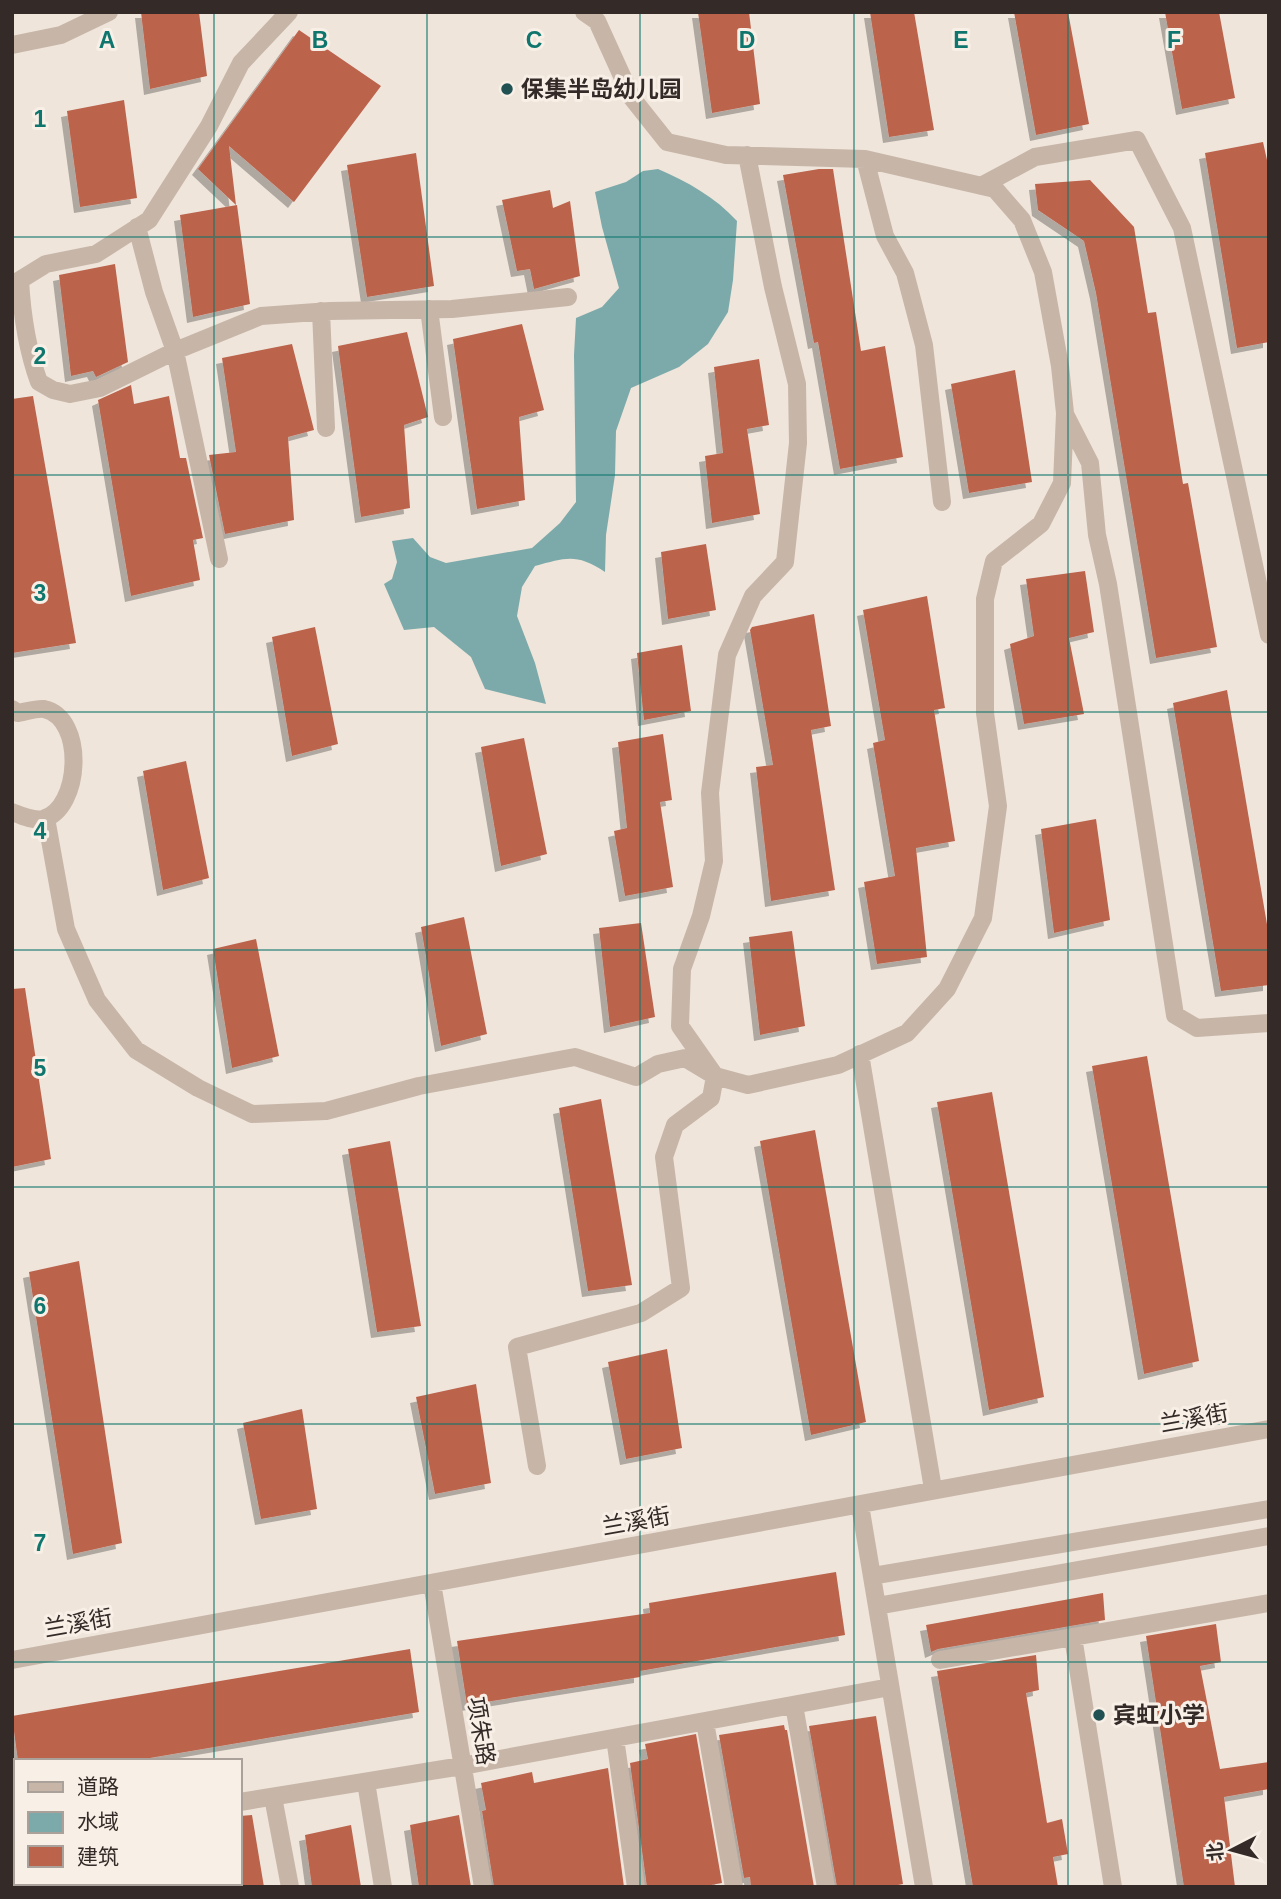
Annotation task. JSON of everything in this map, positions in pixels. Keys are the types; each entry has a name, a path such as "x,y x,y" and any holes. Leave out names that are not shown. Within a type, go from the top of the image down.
{"street":[{"path":"12,45 61,35 108,12"},
{"path":"289,12 241,63 209,126 149,219 96,254 46,264 16,283 31,360 39,382 53,390 70,394 100,387 175,351 261,316 321,311 429,309 568,297"},
{"path":"46,818 66,929 97,1000 136,1050 198,1088 252,1114 326,1111 419,1086 575,1056 636,1077 657,1064 685,1058 715,1076 748,1085 838,1065 907,1033 947,989 984,918 998,806 985,713 985,599 994,561 1041,524 1062,483 1065,413 1060,366 1043,272 1022,220 995,189 865,159 726,155 667,142 632,98 597,22 584,12"},
{"path":"981,186 1035,157 1137,140 1182,228 1269,635"},
{"path":"537,1466 517,1347 641,1313 681,1288 664,1157 676,1125 711,1098 715,1076 680,1026 682,969 701,916 714,861 710,793 727,654 753,596 785,562 799,443 797,384 773,287 747,156"},
{"path":"865,159 885,236 905,273 924,345 942,502"},
{"path":"137,227 154,292 175,351 219,559"},
{"path":"429,309 443,417"},
{"path":"321,311 326,428"},
{"path":"1065,413 1090,463 1097,535 1108,584 1175,1015 1197,1028 1269,1023"},
{"path":"12,812 34,820 46,818 64,803 74,775 71,734 62,718 43,709 14,713"},
{"path":"860,1054 933,1489"},
{"name":"兰溪街","path":"12,1660 1269,1429"},
{"path":"860,1505 924,1887"},
{"path":"872,1576 1269,1509"},
{"path":"877,1605 1269,1536"},
{"name":"项朱路","path":"432,1583 483,1887"},
{"path":"940,1660 1269,1603"},
{"path":"1073,1637 1113,1887"},
{"path":"242,1802 462,1766 890,1687"},
{"path":"794,1705 825,1887"},
{"path":"705,1722 734,1887"},
{"path":"615,1738 636,1887"},
{"path":"366,1782 383,1887"},
{"path":"273,1797 290,1887"}],"water":[{"path":"658,169 701,191 737,221 728,312 708,344 679,367 631,388 616,431 615,475 606,535 605,572 586,562 563,559 535,566 522,587 517,616 535,663 546,704 485,689 471,657 434,627 404,630 384,584 392,579 397,562 392,541 413,538 430,557 446,563 532,548 560,523 576,502 576,318 602,307 619,288 595,192 626,182 643,171"}],"building":[{"path":"141,12 199,12 207,76 150,89"},
{"path":"698,12 749,12 760,104 712,113"},
{"path":"870,12 914,12 934,130 889,137"},
{"path":"1014,12 1068,12 1089,124 1036,135"},
{"path":"1165,12 1219,12 1235,98 1182,109"},
{"path":"299,30 381,86 294,202 229,146 236,205 198,169"},
{"path":"124,100 137,198 80,207 67,111"},
{"path":"1263,142 1269,169 1269,342 1237,348 1205,153"},
{"path":"416,153 434,286 367,297 347,165"},
{"path":"833,169 861,351 885,346 903,457 840,469 818,342 814,343 783,175"},
{"path":"1090,180 1134,227 1148,313 1156,312 1183,484 1188,483 1217,647 1156,658 1096,293 1084,241 1038,210 1035,184"},
{"path":"550,190 553,208 570,201 580,276 534,289 530,269 517,271 502,200"},
{"path":"237,205 250,304 193,317 180,215"},
{"path":"115,264 128,362 96,377 93,371 71,376 59,275"},
{"path":"522,324 544,410 519,417 525,500 477,509 453,339"},
{"path":"407,332 428,417 404,425 410,508 361,517 338,346"},
{"path":"292,344 314,430 288,437 294,520 225,534 209,455 236,452 222,358"},
{"path":"759,359 769,425 747,429 760,514 712,523 705,456 723,453 714,367"},
{"path":"1015,370 1032,482 969,493 951,384"},
{"path":"131,385 134,404 169,396 180,458 186,458 203,538 193,540 200,580 131,596 98,400"},
{"path":"33,396 76,643 12,653 12,399"},
{"path":"706,544 716,610 668,619 661,552"},
{"path":"1085,571 1094,632 1069,638 1084,714 1024,724 1010,644 1034,636 1026,579"},
{"path":"927,596 945,708 934,710 955,841 916,848 927,957 877,964 864,882 895,876 873,743 885,740 863,610"},
{"path":"814,614 831,726 811,730 835,890 771,901 756,767 773,765 750,630 752,627"},
{"path":"315,627 338,744 292,756 272,637"},
{"path":"682,645 691,711 644,720 637,653"},
{"path":"1227,690 1269,936 1269,985 1221,991 1173,703"},
{"path":"663,734 672,800 660,802 673,887 625,896 614,831 627,828 618,742"},
{"path":"524,738 547,854 501,866 481,747"},
{"path":"186,761 209,878 163,890 143,771"},
{"path":"1096,819 1110,920 1054,933 1041,829"},
{"path":"464,917 487,1034 441,1046 421,927"},
{"path":"641,923 655,1017 610,1027 599,928"},
{"path":"792,931 805,1026 760,1035 749,937"},
{"path":"256,939 279,1056 232,1068 213,949"},
{"path":"25,988 51,1159 12,1167 12,989"},
{"path":"1147,1056 1199,1361 1144,1374 1092,1066"},
{"path":"992,1092 1044,1397 989,1410 937,1102"},
{"path":"601,1099 632,1285 588,1291 559,1108"},
{"path":"815,1130 866,1422 811,1435 760,1141"},
{"path":"390,1141 421,1326 377,1332 348,1149"},
{"path":"79,1261 122,1543 73,1554 29,1272"},
{"path":"667,1349 682,1448 626,1459 608,1362"},
{"path":"476,1384 491,1483 435,1494 416,1397"},
{"path":"302,1409 317,1509 261,1519 243,1423"},
{"path":"836,1572 845,1635 640,1671 640,1677 467,1705 457,1641 650,1613 649,1603"},
{"path":"1103,1593 1105,1620 931,1652 926,1625"},
{"path":"1216,1624 1221,1662 1200,1666 1220,1769 1269,1762 1269,1789 1224,1797 1235,1887 1184,1887 1146,1636"},
{"path":"410,1649 419,1712 144,1759 18,1759 12,1716"},
{"path":"1036,1655 1039,1690 1026,1693 1047,1823 1062,1819 1068,1854 1053,1857 1058,1887 973,1887 937,1671"},
{"path":"876,1716 903,1884 888,1887 837,1887 809,1726"},
{"path":"784,1725 814,1887 751,1887 750,1877 744,1878 719,1735"},
{"path":"696,1734 722,1883 700,1887 647,1887 630,1763 648,1759 645,1744"},
{"path":"608,1768 624,1887 494,1887 482,1811 486,1810 481,1783 532,1772 534,1783"},
{"path":"252,1815 264,1887 240,1887 242,1816"},
{"path":"459,1815 471,1887 419,1887 410,1825"},
{"path":"351,1825 361,1887 312,1887 305,1835"}],"place":[{"name":"保集半岛幼儿园","path":"507,89"},
{"name":"宾虹小学","path":"1099,1715"}]}
